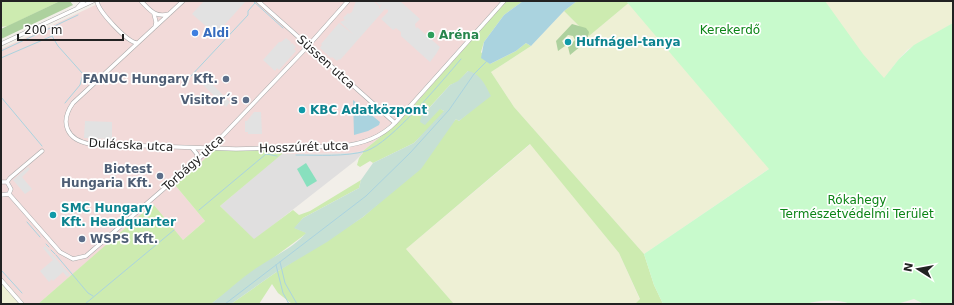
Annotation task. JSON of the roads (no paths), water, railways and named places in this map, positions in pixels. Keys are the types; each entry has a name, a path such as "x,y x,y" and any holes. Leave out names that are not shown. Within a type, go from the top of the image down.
{"street":[{"path":"1,44 44,26 85,3 94,1"},
{"path":"97,1 100,9 129,41 137,43"},
{"path":"141,1 154,14 159,16 170,13"},
{"name":"Dulácska utca","path":"183,1 128,51 69,109 66,122 72,136 78,141 90,144 211,148"},
{"name":"Süssen utca","path":"258,1 395,123"},
{"name":"Torbágy utca","path":"9,194 60,252 70,258 80,258 94,250 211,148 308,46 348,1"},
{"name":"Hosszúrét utca","path":"211,148 355,145 378,136 395,123 504,1"},
{"path":"85,3 100,9"},
{"path":"154,14 156,22 155,26"},
{"path":"128,51 129,41"},
{"path":"192,148 197,154 196,162"},
{"path":"7,182 42,151"},
{"path":"1,182 7,182 11,186 9,194 1,195"},
{"path":"1,280 22,304"}],"water":[{"path":"523,1 577,1 564,11 531,46 526,43 516,51 490,64 481,58 484,42 504,15"},
{"path":"353,100 380,122 379,125 368,131 354,135"}],"waterway":[{"path":"253,1 283,28"},
{"path":"189,78 248,15 248,11 255,3"},
{"path":"1,51 78,15"},
{"path":"55,27 52,36 58,46 83,74 80,85 65,103"},
{"path":"1,58 52,36"},
{"path":"296,155 349,154 366,151 377,146 416,110 461,59"},
{"path":"225,304 366,196 410,153 449,110 474,74 487,61"},
{"path":"1,97 42,146"},
{"path":"199,210 266,154 277,156"},
{"path":"27,222 40,237"},
{"path":"85,304 174,230"},
{"path":"46,244 49,247"},
{"path":"51,250 55,254"},
{"path":"56,255 88,293 93,296"},
{"path":"280,262 285,283 297,304"},
{"path":"276,265 283,293 289,304"},
{"path":"1,270 22,293"}],"place":[{"name":"Aldi","path":"195,33"},
{"name":"Aréna","path":"431,35"},
{"name":"Hufnágel-tanya","path":"568,42"},
{"name":"FANUC Hungary Kft.","path":"226,79"},
{"name":"Visitor´s","path":"246,100"},
{"name":"KBC Adatközpont","path":"302,110"},
{"name":"Biotest Hungaria Kft.","path":"160,176"},
{"name":"SMC Hungary Kft. Headquarter","path":"53,215"},
{"name":"WSPS Kft.","path":"82,239"}],"park label":[{"name":"Kerekerdő","path":"730,30"},
{"name":"Rókahegy Természetvédelmi Terület","path":"857,207"}]}
